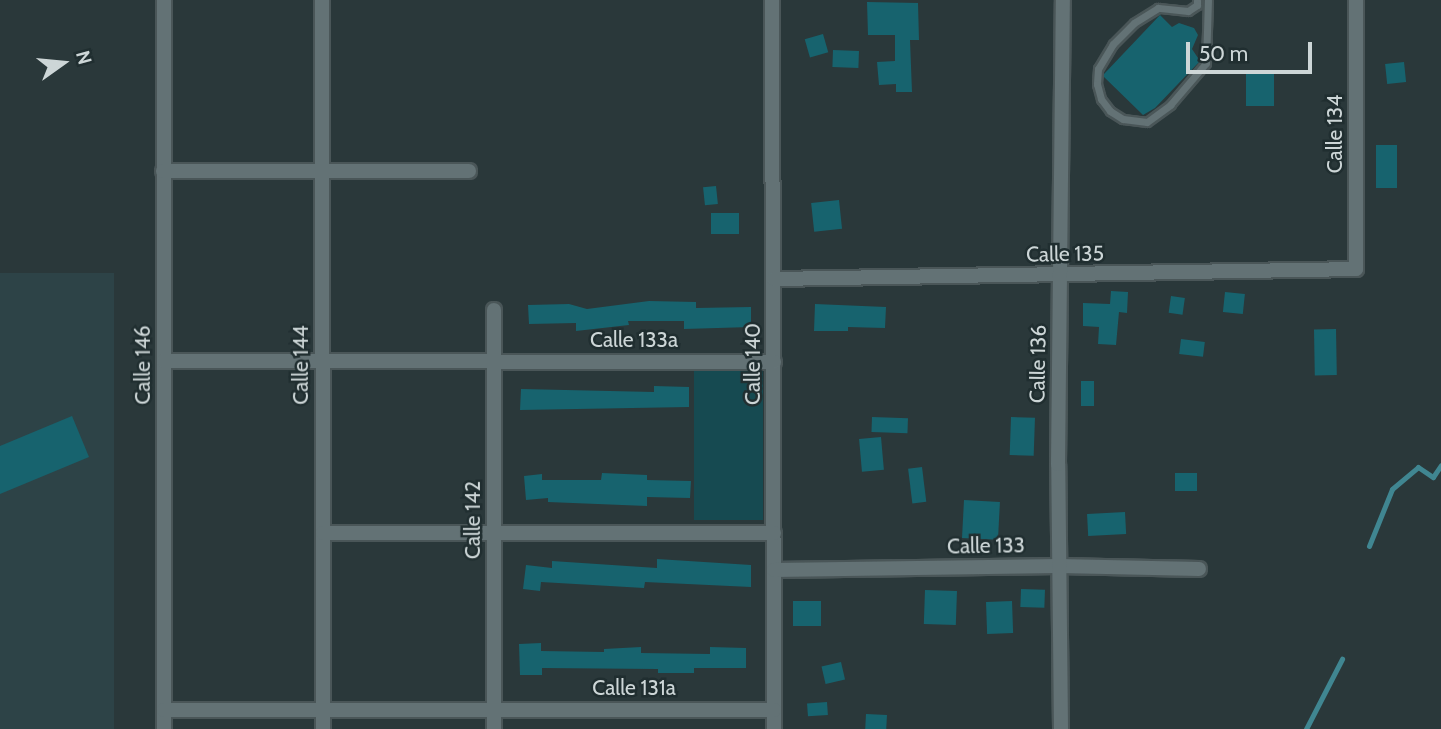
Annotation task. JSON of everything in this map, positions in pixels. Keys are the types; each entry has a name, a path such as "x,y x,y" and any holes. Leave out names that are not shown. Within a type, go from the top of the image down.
{"street":[{"name":"Calle 146","path":"164,0 164,729"},
{"name":"Calle 144","path":"322,0 323,729"},
{"name":"Calle 140","path":"772,0 774,729"},
{"name":"Calle 136","path":"1061,729 1059,566 1063,0"},
{"name":"Calle 134","path":"1356,0 1356,269"},
{"path":"163,171 469,172"},
{"name":"Calle 135","path":"774,279 1356,269"},
{"name":"Calle 142","path":"494,310 494,729"},
{"name":"Calle 133a","path":"164,361 774,362"},
{"path":"323,533 774,533"},
{"name":"Calle 133","path":"774,570 1059,566 1199,569"},
{"name":"Calle 131a","path":"164,710 774,710"}],"lane":[{"path":"1197,0 1197,5 1188,11 1158,8 1134,23 1113,44 1098,69 1097,84 1101,99 1110,111 1130,121 1153,120 1206,63 1208,0"}],"shaded area":[{"path":"0,273 114,273 114,729 0,729"},
{"path":"694,371 763,371 763,520 694,520"}],"building":[{"path":"867,2 918,3 919,40 910,40 912,92 896,92 896,84 879,85 877,62 895,61 895,35 868,35"},
{"path":"1160,15 1172,27 1179,23 1194,28 1198,35 1192,49 1200,61 1155,108 1143,115 1104,74"},
{"path":"823,34 828,52 810,58 805,39"},
{"path":"833,50 859,51 858,68 832,67"},
{"path":"1404,62 1406,82 1387,84 1385,64"},
{"path":"1246,73 1274,73 1274,106 1246,106"},
{"path":"1376,145 1397,145 1397,188 1376,188"},
{"path":"716,186 718,204 705,205 703,187"},
{"path":"839,200 842,229 814,232 811,203"},
{"path":"711,213 739,213 739,234 711,234"},
{"path":"1111,291 1128,292 1127,313 1119,312 1116,345 1098,344 1099,327 1083,326 1083,303 1110,304"},
{"path":"1225,292 1245,294 1243,314 1223,312"},
{"path":"1171,296 1185,298 1182,315 1169,313"},
{"path":"649,301 696,302 696,308 751,307 751,327 684,329 684,321 628,321 629,325 576,331 576,323 529,324 528,305 569,304 587,309"},
{"path":"815,304 886,307 885,328 848,327 848,331 814,331"},
{"path":"1314,329 1336,329 1337,375 1315,375"},
{"path":"1181,339 1205,342 1203,357 1179,354"},
{"path":"1081,381 1094,381 1094,406 1081,406"},
{"path":"654,386 689,387 689,407 520,410 521,389 654,392"},
{"path":"72,416 89,457 0,494 0,446"},
{"path":"872,417 908,418 907,433 871,432"},
{"path":"1011,417 1035,418 1034,456 1010,455"},
{"path":"881,437 884,470 862,472 859,439"},
{"path":"922,467 926,502 912,503 908,469"},
{"path":"602,473 647,475 647,480 691,481 690,498 647,497 647,506 548,502 548,498 526,500 524,476 542,474 542,480 601,480"},
{"path":"1175,473 1197,473 1197,491 1175,491"},
{"path":"964,500 1000,502 998,540 962,538"},
{"path":"1125,512 1126,534 1088,536 1087,514"},
{"path":"657,559 751,565 751,587 645,582 644,588 541,582 540,591 523,589 526,565 552,568 552,561 657,568"},
{"path":"1021,589 1045,590 1044,608 1020,607"},
{"path":"925,590 957,591 956,625 924,624"},
{"path":"793,601 821,601 821,626 793,626"},
{"path":"1012,601 1013,633 987,634 986,602"},
{"path":"541,643 541,651 604,652 604,649 641,647 641,653 710,654 710,647 746,648 746,668 694,668 694,673 658,673 658,669 542,668 542,675 520,675 519,644"},
{"path":"841,662 845,680 826,684 822,666"},
{"path":"827,702 828,715 808,716 807,703"},
{"path":"866,714 887,715 886,729 865,729"}],"waterway":[{"path":"1369,546 1392,489 1418,467 1433,477 1441,465"},
{"path":"1306,729 1342,659"}]}
